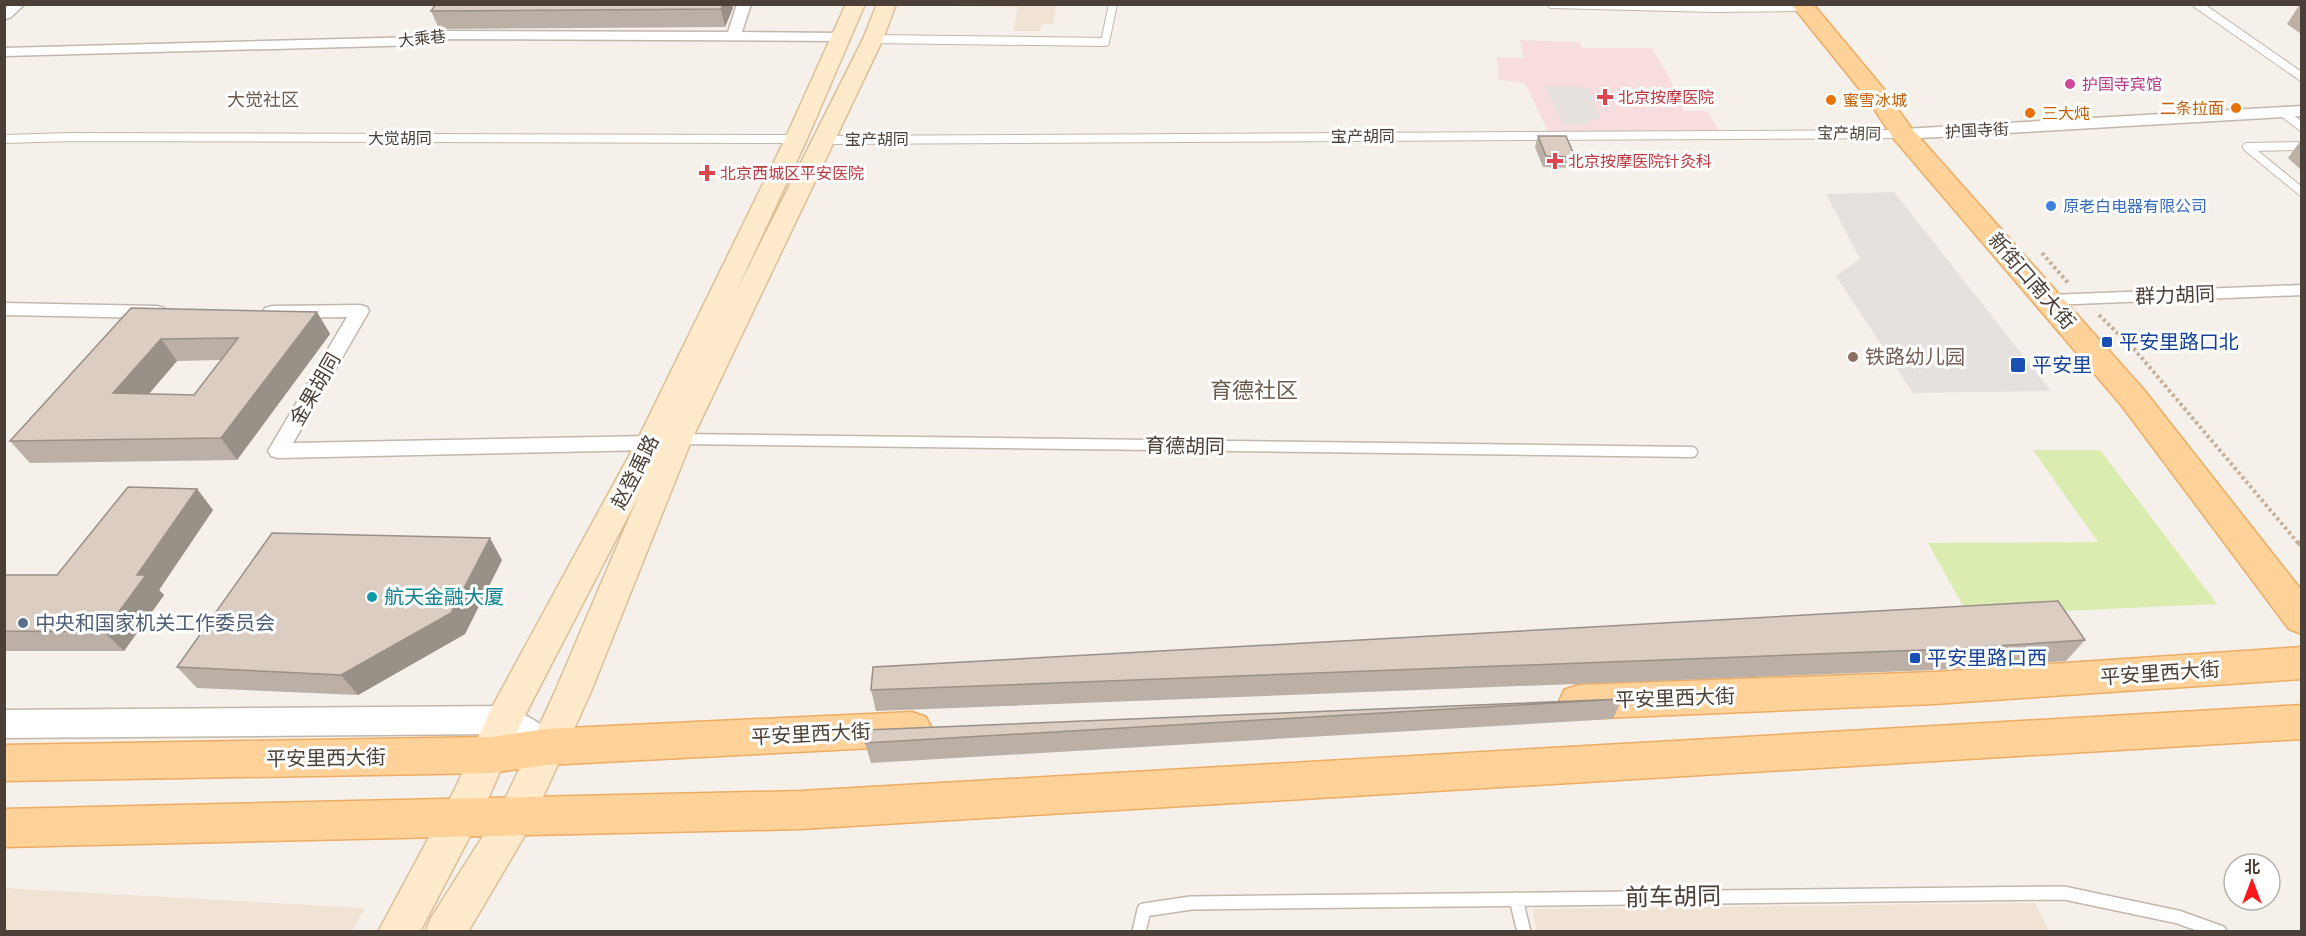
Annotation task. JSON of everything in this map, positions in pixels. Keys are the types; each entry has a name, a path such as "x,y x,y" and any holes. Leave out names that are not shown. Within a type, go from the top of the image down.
{"main road":[{"name":"赵登禹路","path":"809,140 840,37 856,4"},
{"name":"赵登禹路","path":"398,932 461,819 491,755 504,720 664,441 809,140 873,39 887,4"},
{"name":"新街口南大街","path":"1802,6 1875,93 1903,134 2133,398 2301,619"},
{"name":"赵登禹路","path":"445,932 515,818 572,694 664,441"},
{"name":"平安里西大街","path":"1540,704 1934,688 2301,663"},
{"path":"4,828 801,810 2301,722"},
{"name":"平安里西大街","path":"4,763 491,755 546,747 942,727"}],"street":[{"path":"4,14 17,4"},
{"path":"734,37 744,4"},
{"name":"大乘巷","path":"4,52 421,41 435,35 840,37"},
{"name":"护国寺街","path":"1903,134 2301,111"},
{"path":"4,309 176,312"},
{"name":"金果胡同","path":"256,312 360,311 278,451 664,441"},
{"path":"4,724 504,720 546,747"}],"lane":[{"path":"873,39 1105,42 1113,4"},
{"path":"1552,4 1714,8 1802,6"},
{"path":"2197,4 2301,77"},
{"path":"2282,112 2301,127"},
{"name":"宝产胡同","path":"809,140 1903,134"},
{"name":"大觉胡同","path":"4,139 71,137 809,140"},
{"path":"2301,146 2247,147 2301,192"},
{"name":"群力胡同","path":"2049,300 2301,290"},
{"name":"育德胡同","path":"664,441 1692,452"},
{"name":"前车胡同","path":"1139,932 1144,910 1191,903 2064,893 2178,917 2220,932"},
{"path":"1516,899 1524,932"}],"path":[{"path":"2037,247 2083,299 2135,350 2301,548"}],"shaded area":[{"path":"1056,4 1053,24 1042,24 1040,31 1013,31 1018,7 943,5"},
{"name":"北京按摩医院","path":"1520,40 1580,42 1582,48 1652,48 1669,77 1684,111 1707,111 1720,132 1549,134 1525,83 1499,80 1497,57 1524,58"},
{"path":"1545,86 1588,88 1601,119 1586,119 1588,124 1563,124"},
{"path":"1894,192 2051,391 1913,393 1836,276 1860,259 1826,194"},
{"path":"5,888 365,908 352,931 5,931"},
{"path":"2035,903 2049,931 1537,932 1532,909"}],"green space":[{"path":"2033,450 2100,450 2217,604 1968,615 1928,543 2098,542"}],"building":[{"path":"436,4 723,4 721,9 431,11"},
{"path":"1538,136 1566,136 1575,157 1546,156"},
{"path":"131,308 317,312 221,438 10,441","holes":["238,338 194,395 113,393 161,339"]},
{"path":"128,487 197,489 137,575 146,575 104,632 4,631 4,575 57,575"},
{"name":"航天金融大厦","path":"272,533 490,538 451,613 341,675 177,667"},
{"path":"2058,601 2085,640 1950,649 871,690 873,667"},
{"path":"1622,699 865,743 866,730"}],"place":[{"name":"护国寺宾馆","path":"2070,84"},
{"name":"北京按摩医院","path":"1605,97"},
{"name":"蜜雪冰城","path":"1831,100"},
{"name":"二条拉面","path":"2236,108"},
{"name":"三大炖","path":"2030,113"},
{"name":"北京按摩医院针灸科","path":"1555,161"},
{"name":"北京西城区平安医院","path":"707,173"},
{"name":"原老白电器有限公司","path":"2051,206"},
{"name":"平安里路口北","path":"2107,342"},
{"name":"铁路幼儿园","path":"1853,357"},
{"name":"平安里","path":"2018,365"},
{"name":"航天金融大厦","path":"372,597"},
{"name":"中央和国家机关工作委员会","path":"23,623"},
{"name":"平安里路口西","path":"1915,658"}],"district":[{"name":"大觉社区","path":"263,100"},
{"name":"育德社区","path":"1254,390"}]}
